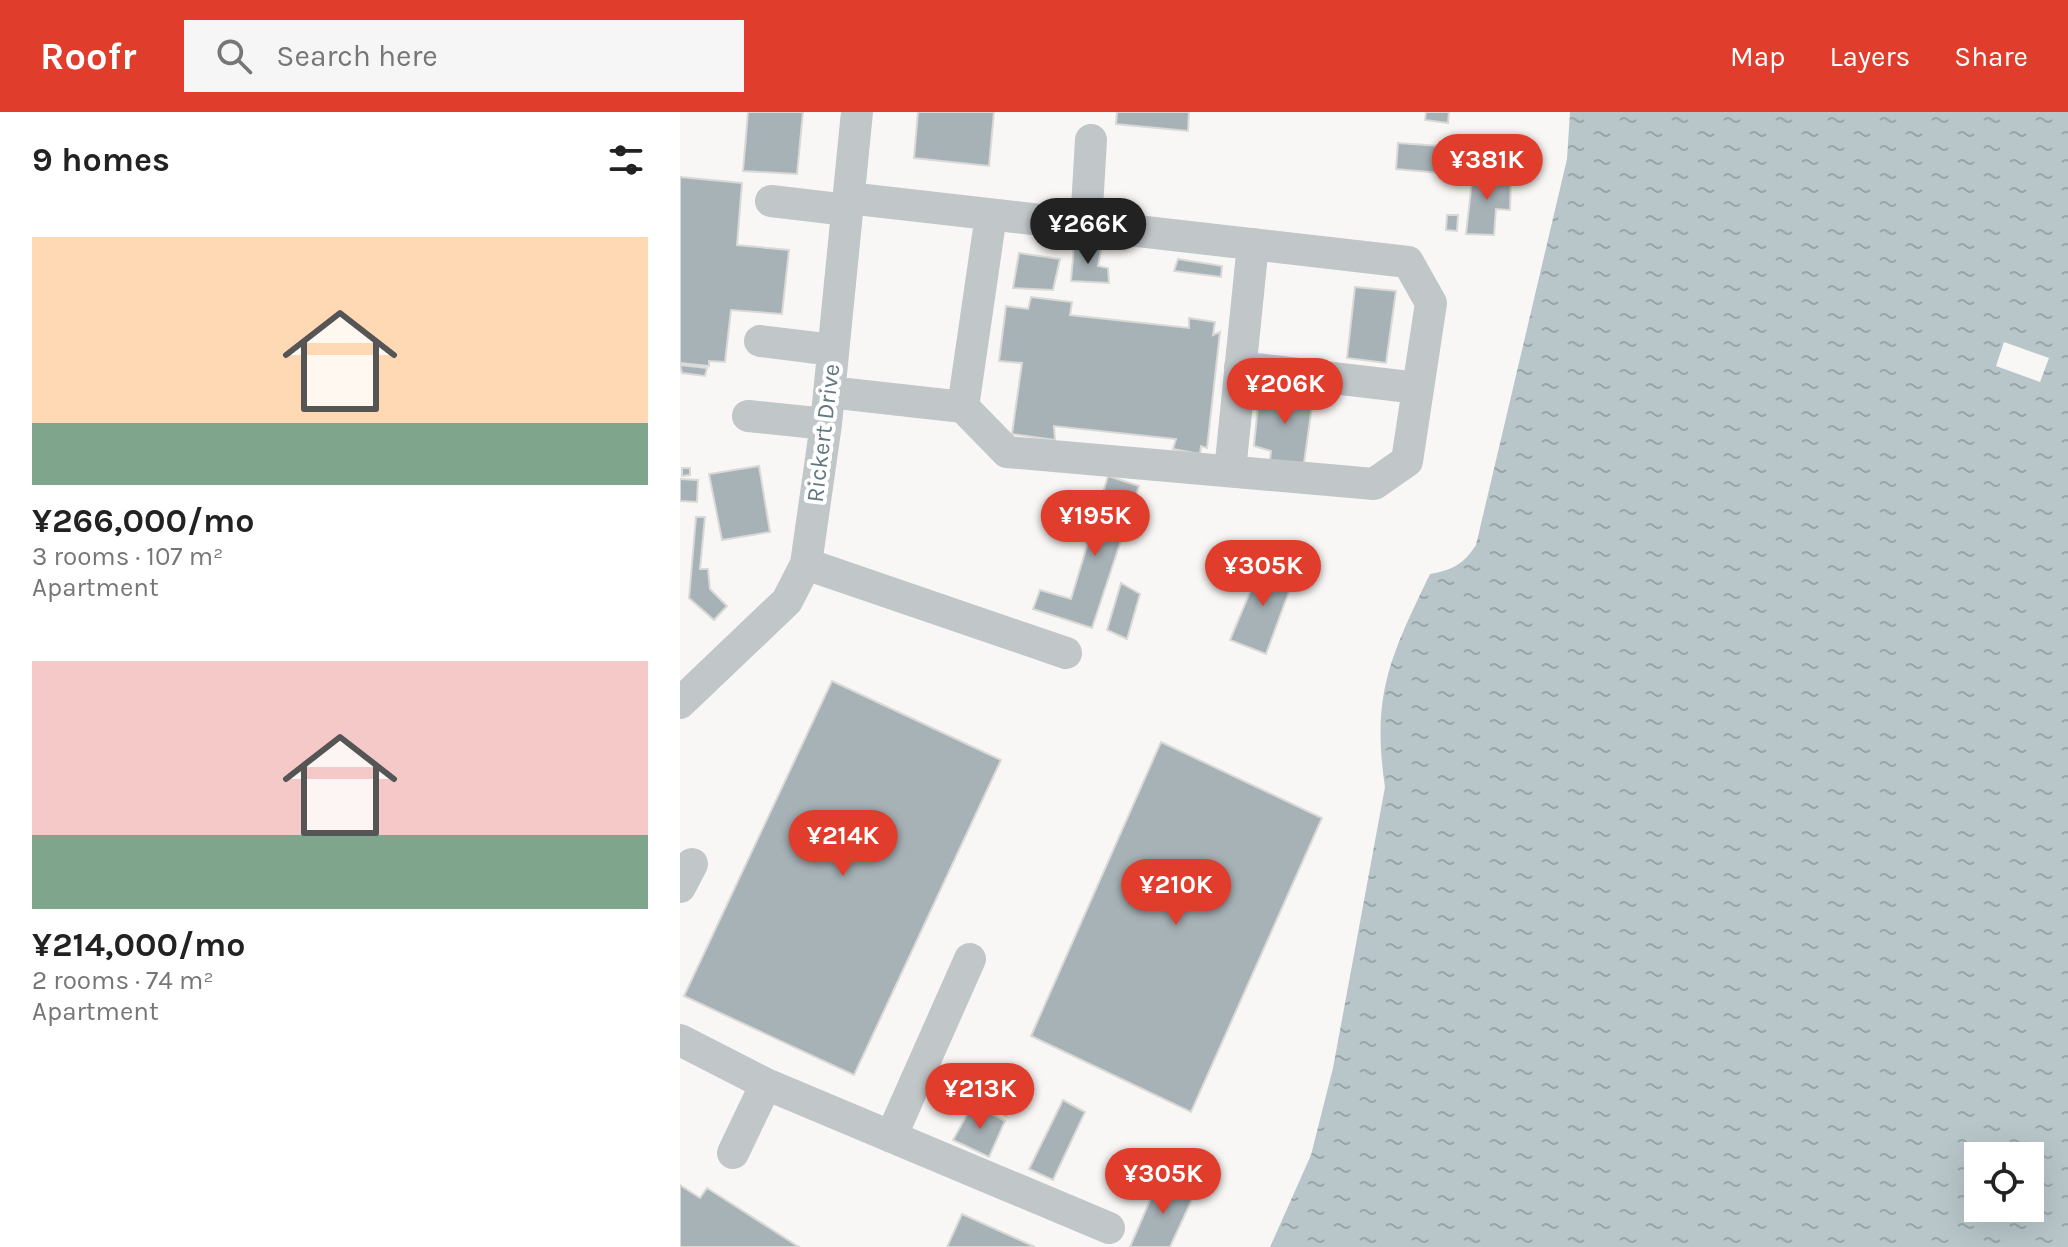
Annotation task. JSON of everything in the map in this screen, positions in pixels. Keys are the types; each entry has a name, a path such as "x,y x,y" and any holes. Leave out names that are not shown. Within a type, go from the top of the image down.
{"street":[{"name":"Rickert Drive","path":"680,703 787,601 806,564 826,424 857,112"},
{"path":"1086,225 1091,140"},
{"path":"771,201 991,215 1408,262 1431,303 1407,461 1374,484 1007,452 963,407 829,392"},
{"path":"963,407 991,215"},
{"path":"1230,471 1253,244"},
{"path":"760,341 833,350"},
{"path":"1240,367 1418,388"},
{"path":"748,416 826,424"},
{"path":"806,564 1066,653"},
{"path":"891,1137 970,959"},
{"path":"680,1040 766,1084 1109,1228"},
{"path":"733,1153 766,1084"}],"water":[{"path":"1570,112 2068,112 2068,1247 1270,1247 1311,1155 1333,1068 1385,787 1381,726 1383,700 1395,652 1430,574 1456,566 1476,545 1567,159","holes":["2004,342 2049,358 2040,382 1996,366"]}],"building":[{"path":"748,112 803,112 797,174 743,171"},
{"path":"918,112 994,112 989,166 914,158"},
{"path":"1117,112 1189,112 1188,131 1116,124"},
{"path":"1426,112 1449,112 1448,123 1425,120"},
{"path":"1398,143 1454,147 1451,174 1396,169"},
{"path":"1473,172 1511,176 1510,210 1496,209 1494,235 1466,234"},
{"path":"680,177 742,183 737,245 789,250 782,314 731,310 725,362 709,361 709,366 680,363"},
{"path":"1447,215 1458,215 1457,231 1446,230"},
{"path":"1074,245 1101,249 1098,266 1108,268 1109,283 1071,281"},
{"path":"1019,253 1060,259 1053,290 1013,288"},
{"path":"1178,259 1222,266 1221,277 1174,271"},
{"path":"1355,287 1396,291 1386,363 1347,358"},
{"path":"1031,297 1072,302 1070,315 1189,328 1189,318 1215,322 1213,335 1220,332 1207,448 1201,446 1200,454 1173,449 1176,439 1054,426 1055,440 1012,434 1022,363 999,361 1006,306 1028,309"},
{"path":"680,365 707,368 705,376 682,373"},
{"path":"1279,388 1306,389 1305,399 1313,399 1304,463 1270,461 1271,451 1254,446 1258,405 1277,404"},
{"path":"759,466 770,532 722,540 709,474"},
{"path":"682,468 690,468 690,475 682,476"},
{"path":"1108,476 1139,486 1092,628 1033,609 1040,590 1071,599"},
{"path":"680,479 698,480 697,502 680,501"},
{"path":"696,517 705,517 700,569 708,569 710,589 727,606 714,620 689,598"},
{"path":"1263,561 1295,575 1266,654 1230,640"},
{"path":"1121,583 1140,594 1127,639 1107,630"},
{"path":"832,681 1001,760 854,1075 684,996"},
{"path":"1161,742 1322,818 1191,1112 1031,1036"},
{"path":"1003,1072 1024,1082 1006,1116 986,1102"},
{"path":"1063,1100 1085,1112 1053,1180 1029,1169"},
{"path":"973,1104 1005,1121 989,1157 953,1140"},
{"path":"1160,1177 1194,1195 1170,1247 1130,1247"},
{"path":"680,1185 700,1198 707,1188 799,1247 680,1247"},
{"path":"962,1214 1035,1247 947,1247"}]}
